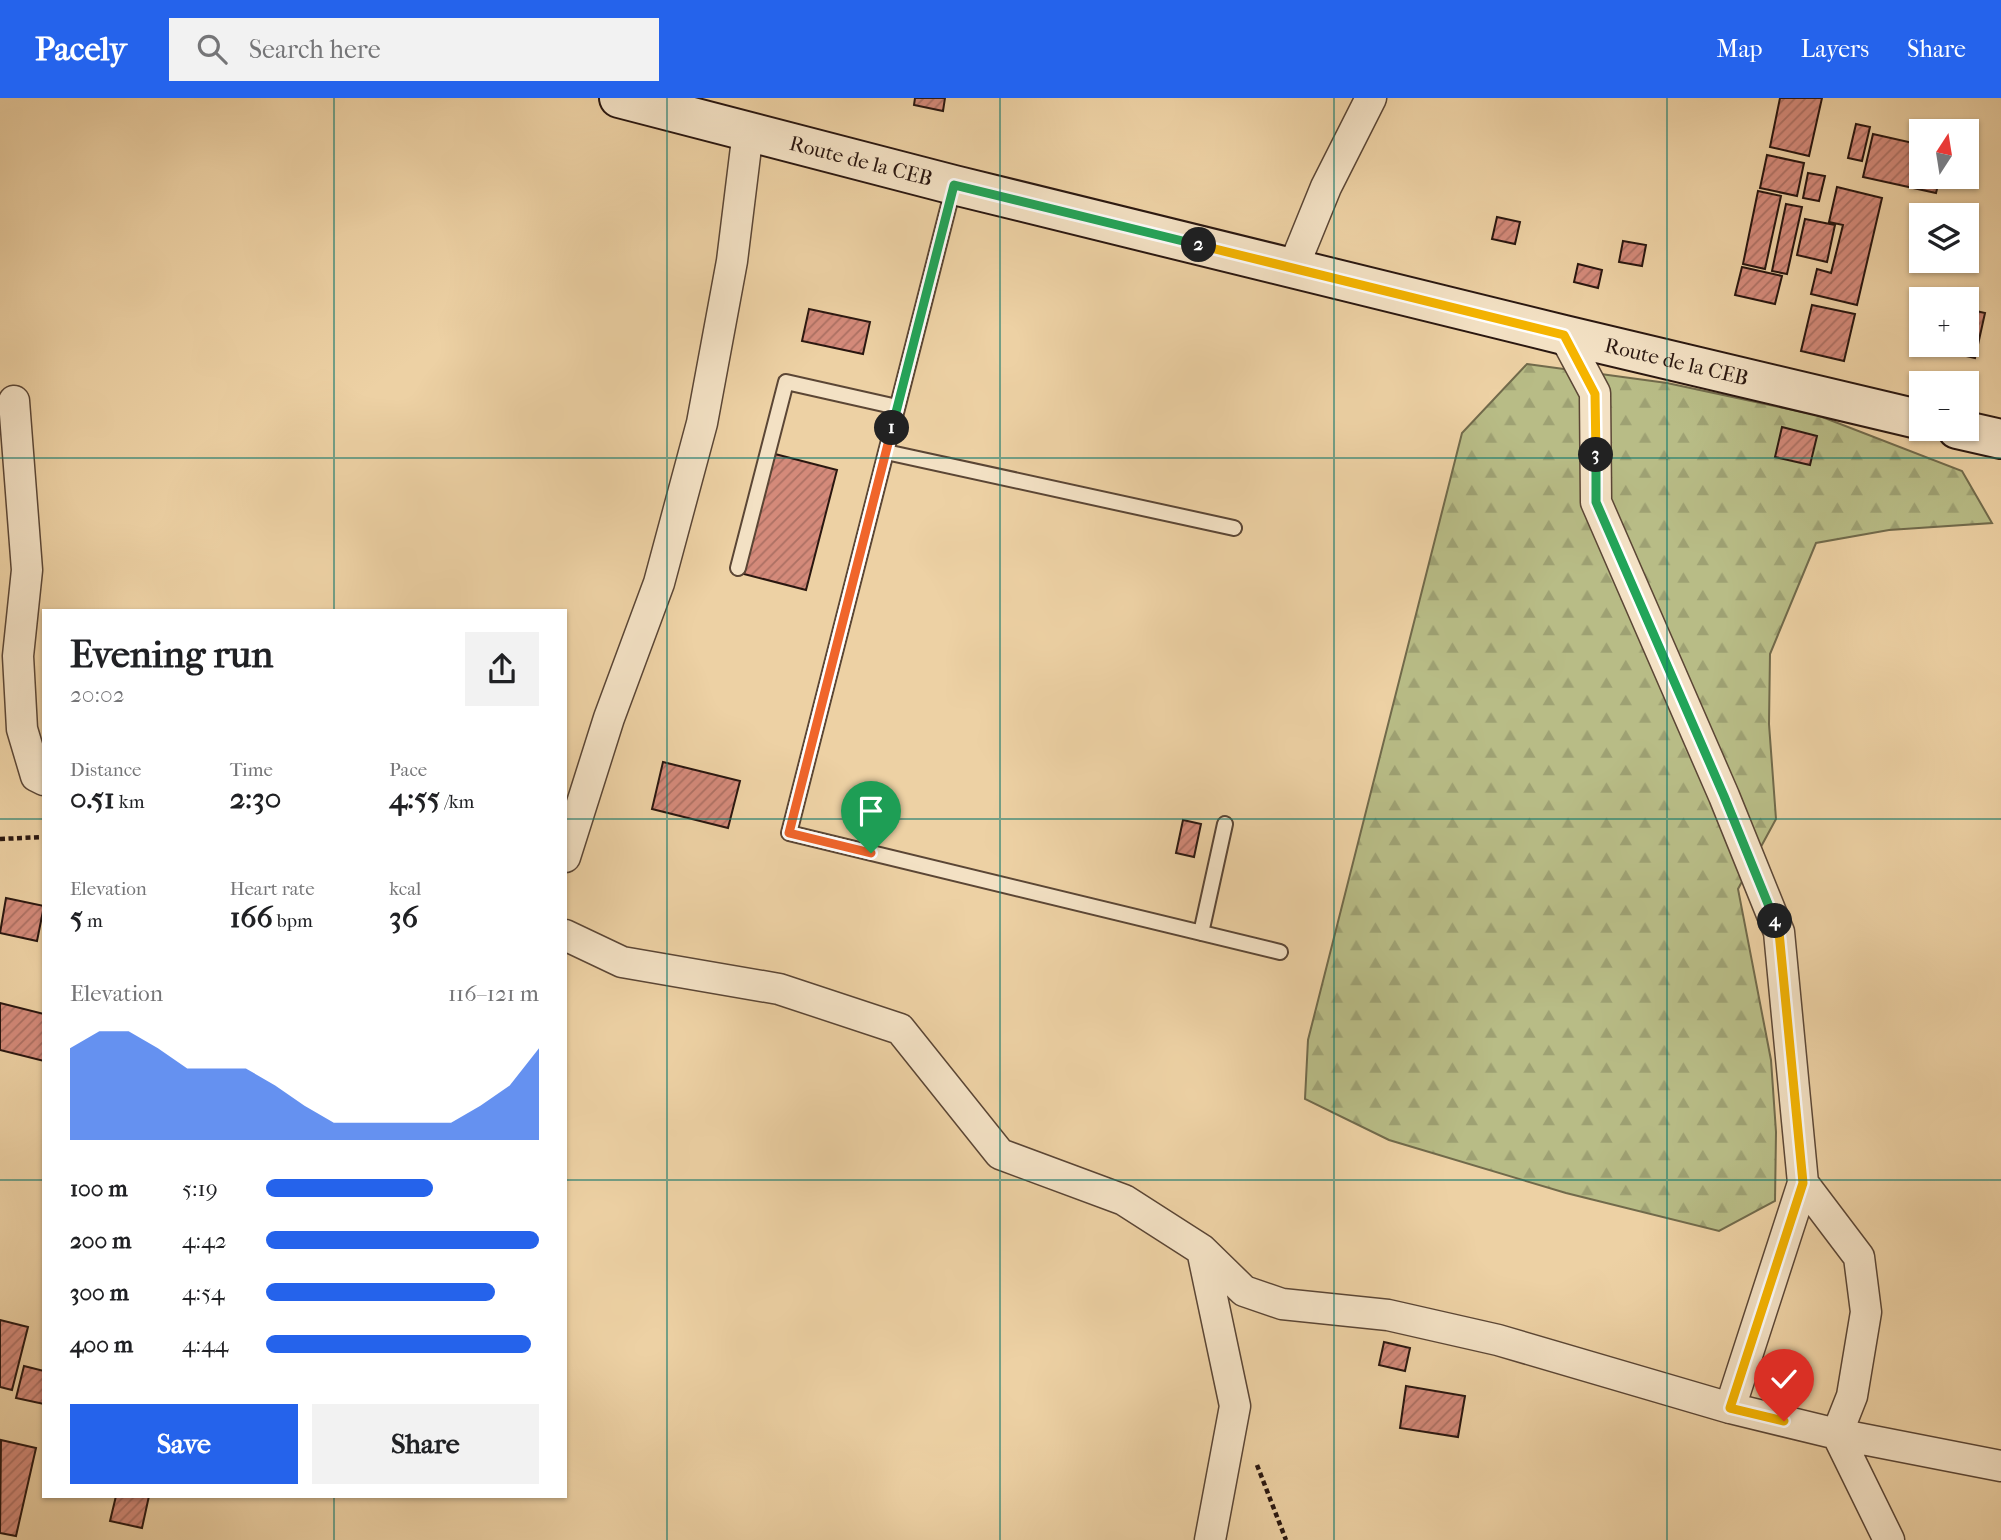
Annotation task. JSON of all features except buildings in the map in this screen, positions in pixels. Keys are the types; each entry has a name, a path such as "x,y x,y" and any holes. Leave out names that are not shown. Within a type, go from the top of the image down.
{"main road":[{"name":"Route de la CEB","path":"619,98 674,104 748,131 954,185 1909,417"},
{"path":"1979,434 2001,439"}],"street":[{"path":"1293,268 1326,187 1371,98"},
{"path":"567,851 609,718 659,583 702,423 732,261 748,131"},
{"path":"1564,335 1595,394 1596,502 1724,796 1779,932 1803,1183 1730,1408"},
{"path":"14,401 27,570 18,656 22,729 36,776 42,779"},
{"path":"567,936 622,962 779,989 900,1029 1000,1154 1124,1200 1202,1250 1244,1291 1282,1304 1388,1315 1498,1340 1730,1408 1837,1434 2001,1466"},
{"path":"1803,1183 1859,1257 1866,1312 1853,1396 1837,1434 1889,1540"},
{"path":"1202,1250 1235,1406 1210,1540"}],"lane":[{"path":"954,185 789,833 1280,952"},
{"path":"738,568 786,383 897,407"},
{"path":"886,452 1234,528"},
{"path":"1201,933 1225,824"}],"path":[{"path":"0,839 42,837"},
{"path":"1235,1406 1286,1540"}],"green space":[{"path":"1527,364 1667,383 1817,415 1962,471 1992,523 1889,530 1816,543 1770,654 1769,724 1776,819 1738,889 1771,1060 1776,1132 1775,1201 1719,1231 1566,1193 1389,1140 1305,1099 1308,1040 1462,433"}],"route":[{"path":"871,853 789,833 954,185 1564,335 1595,394 1596,502 1724,796 1779,932 1803,1183 1730,1408 1784,1421"}]}
